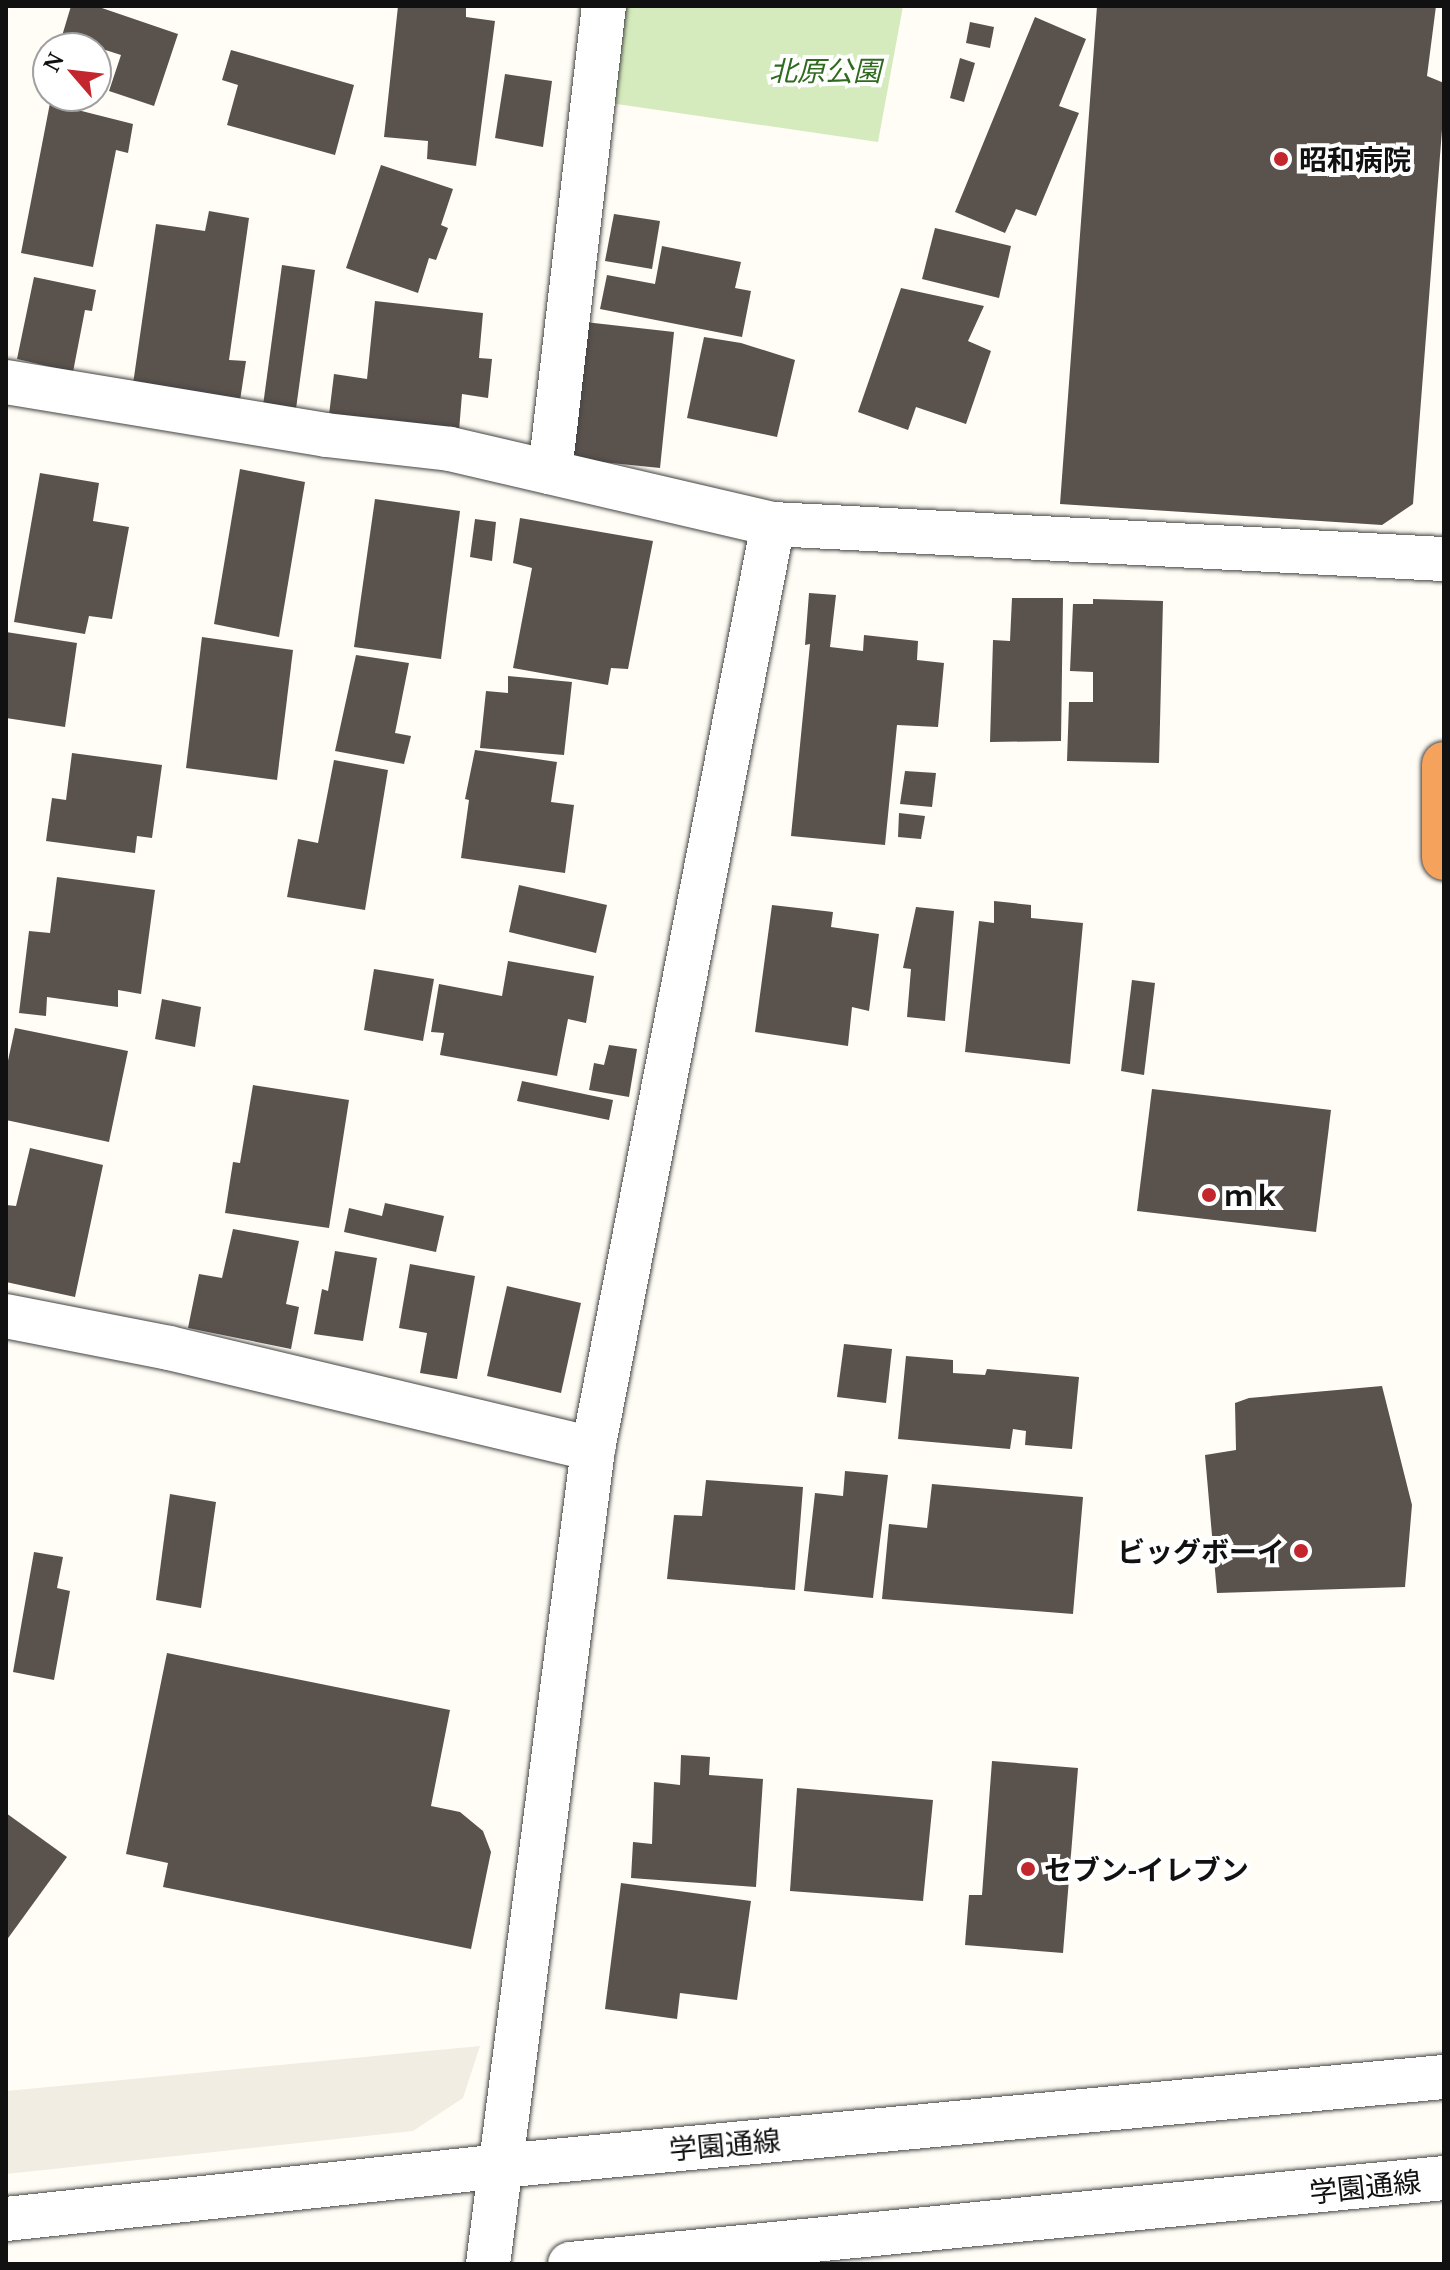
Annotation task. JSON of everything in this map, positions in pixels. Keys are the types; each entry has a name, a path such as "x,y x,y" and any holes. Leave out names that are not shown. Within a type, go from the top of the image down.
{"highway":[{"path":"1444,764 1444,858"}],"street":[{"path":"550,472 604,6"},
{"path":"6,382 326,435 450,449 773,524 1444,559"},
{"path":"488,2264 593,1449 773,524"},
{"path":"6,1316 169,1348 593,1449"},
{"name":"学園通線","path":"6,2219 500,2166 1444,2077"},
{"name":"学園通線","path":"570,2264 1444,2178"}],"green space":[{"name":"北原公園","path":"620,6 903,6 878,142 610,103"}],"shaded area":[{"path":"480,2046 463,2098 413,2131 6,2174 6,2091"}],"building":[{"path":"71,6 96,6 178,34 154,106 112,92 121,55 112,52 112,32 63,32"},
{"path":"398,6 466,6 466,17 495,21 476,166 427,159 428,141 384,137"},
{"path":"1097,6 1436,6 1427,76 1444,83 1444,104 1413,504 1382,525 1060,504"},
{"path":"1035,17 1086,39 1059,106 1079,113 1036,216 1016,209 1005,233 955,212"},
{"path":"970,22 994,27 990,48 966,43"},
{"path":"231,50 354,85 335,155 227,125 238,85 222,80"},
{"path":"960,58 975,63 964,102 950,98"},
{"path":"505,74 552,81 543,147 495,138"},
{"path":"48,112 86,112 133,124 128,153 116,150 93,267 21,253"},
{"path":"381,165 453,189 441,225 448,228 436,260 429,258 418,293 346,268"},
{"path":"209,211 249,218 229,360 246,361 239,407 132,391 156,224 205,231"},
{"path":"614,214 660,221 652,269 605,261"},
{"path":"935,228 1011,246 999,298 922,279"},
{"path":"662,246 741,262 735,288 751,291 742,337 600,309 607,275 655,284"},
{"path":"282,265 315,270 295,416 262,413"},
{"path":"34,277 96,290 92,311 85,310 73,372 17,359"},
{"path":"901,288 984,306 968,341 991,351 966,424 916,407 908,430 858,412"},
{"path":"375,301 483,313 479,358 492,359 488,398 462,394 459,431 328,423 334,374 367,379"},
{"path":"576,321 674,332 660,468 562,458"},
{"path":"704,337 741,343 795,360 777,437 687,418"},
{"path":"240,469 305,482 279,637 214,624"},
{"path":"40,473 99,483 93,521 129,527 112,619 89,616 85,634 14,622"},
{"path":"375,499 460,511 441,659 354,647"},
{"path":"520,518 653,541 628,669 611,668 608,685 513,668 532,568 513,563"},
{"path":"475,519 496,522 492,561 470,557"},
{"path":"809,593 836,595 830,647 863,651 864,635 918,641 917,660 944,663 938,727 897,725 885,845 791,836 810,644 805,645"},
{"path":"1012,598 1063,598 1061,741 990,742 993,640 1010,641"},
{"path":"1093,599 1163,601 1159,763 1067,761 1069,702 1093,702 1093,672 1070,671 1073,604 1093,604"},
{"path":"6,632 77,643 65,727 6,718"},
{"path":"202,637 293,650 277,780 186,768"},
{"path":"356,655 409,663 395,733 411,736 404,764 335,751"},
{"path":"508,676 572,682 564,755 480,748 486,691 508,693"},
{"path":"475,750 557,762 551,802 574,805 565,873 461,858 469,800 465,799"},
{"path":"72,753 162,765 152,838 137,836 135,853 46,841 52,798 66,800"},
{"path":"334,760 388,770 365,910 287,897 298,839 318,843"},
{"path":"905,771 936,773 932,807 900,804"},
{"path":"899,813 925,816 921,839 898,837"},
{"path":"57,877 155,890 141,994 118,990 118,1007 47,997 46,1016 19,1013 29,931 50,933"},
{"path":"519,885 607,905 596,953 509,932"},
{"path":"994,901 1031,905 1031,918 1083,923 1070,1064 965,1052 979,921 994,923"},
{"path":"772,905 833,912 831,927 879,934 869,1011 852,1007 848,1046 755,1032"},
{"path":"916,907 954,911 945,1021 907,1017 911,969 903,968"},
{"path":"508,961 594,976 586,1023 568,1019 557,1076 440,1055 444,1033 431,1032 439,984 502,996"},
{"path":"374,969 434,979 423,1041 364,1030"},
{"path":"1132,980 1155,983 1144,1075 1121,1071"},
{"path":"162,999 201,1007 195,1047 155,1039"},
{"path":"15,1028 128,1051 109,1142 6,1120 6,1070"},
{"path":"609,1045 637,1049 629,1097 589,1090 594,1063 604,1065"},
{"path":"522,1081 613,1100 609,1120 517,1101"},
{"path":"253,1085 349,1100 329,1228 225,1213 233,1162 240,1163"},
{"path":"1152,1089 1331,1110 1316,1232 1137,1211"},
{"path":"30,1148 103,1165 75,1297 6,1282 6,1205 16,1206"},
{"path":"385,1203 444,1216 436,1252 344,1232 349,1208 382,1216"},
{"path":"233,1229 299,1241 286,1304 299,1307 291,1349 188,1328 199,1274 222,1278"},
{"path":"335,1251 377,1258 363,1341 314,1334 322,1289 328,1291"},
{"path":"410,1264 475,1276 457,1379 420,1373 427,1333 399,1328"},
{"path":"507,1286 581,1303 561,1393 487,1376"},
{"path":"844,1344 892,1349 886,1403 837,1397"},
{"path":"906,1356 953,1360 953,1373 985,1375 987,1369 1079,1377 1072,1449 1025,1445 1026,1431 1013,1429 1010,1449 898,1439"},
{"path":"1382,1386 1412,1505 1405,1587 1217,1593 1205,1455 1236,1450 1235,1403 1249,1398"},
{"path":"845,1471 888,1475 873,1598 804,1591 815,1493 843,1496"},
{"path":"706,1480 803,1487 795,1590 667,1579 674,1515 702,1516"},
{"path":"932,1484 1083,1497 1073,1614 882,1599 889,1524 927,1528"},
{"path":"170,1494 216,1502 201,1608 156,1600"},
{"path":"34,1552 63,1557 57,1588 70,1591 54,1680 13,1672"},
{"path":"167,1653 450,1710 431,1806 460,1812 483,1831 491,1852 471,1949 163,1887 168,1863 126,1854"},
{"path":"681,1755 710,1757 709,1775 763,1779 756,1887 631,1878 633,1842 652,1844 654,1782 680,1785"},
{"path":"992,1761 1078,1768 1063,1953 965,1945 969,1895 982,1895"},
{"path":"797,1788 933,1800 923,1901 790,1891"},
{"path":"6,1813 67,1857 6,1941"},
{"path":"621,1883 751,1901 737,2000 680,1993 677,2019 605,2009"}],"place":[{"name":"昭和病院","path":"1281,159"},
{"name":"ｍｋ","path":"1209,1195"},
{"name":"ビッグボーイ","path":"1301,1551"},
{"name":"セブン-イレブン","path":"1028,1869"}]}
